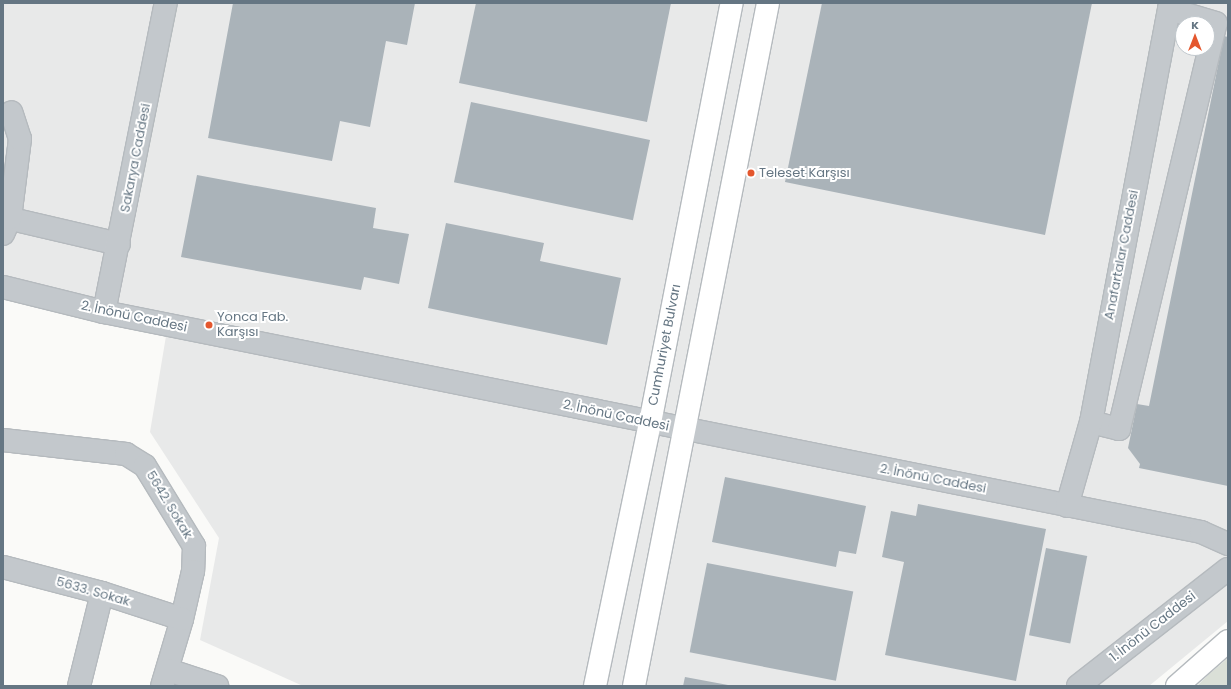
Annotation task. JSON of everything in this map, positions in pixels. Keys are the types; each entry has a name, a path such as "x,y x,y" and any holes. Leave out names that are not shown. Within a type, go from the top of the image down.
{"main road":[{"name":"Cumhuriyet Bulvarı","path":"595,686 650,422 732,3"},
{"path":"634,686 768,3"},
{"path":"1177,686 1228,640"}],"street":[{"name":"Sakarya Caddesi","path":"104,312 119,244 166,3"},
{"path":"1091,422 1119,429 1216,23 1169,6"},
{"name":"Anafartalar Caddesi","path":"1067,506 1091,422 1169,6"},
{"path":"11,112 20,139 5,223 119,244"},
{"name":"2. İnönü Caddesi","path":"3,287 104,312 685,430 1201,532 1228,544"},
{"name":"5642. Sokak","path":"3,440 126,454 145,466 194,546 193,571 182,619 165,678"},
{"name":"5633. Sokak","path":"3,567 102,592 182,619"},
{"name":"1. İnönü Caddesi","path":"1078,686 1228,569"},
{"path":"79,686 102,592"},
{"path":"165,678 217,686"}],"shaded area":[{"path":"3,3 1228,3 1228,621 1149,686 303,686 200,640 219,538 150,432 169,318 3,296"},
{"path":"1228,658 1228,686 1197,686 1208,675"}],"building":[{"path":"233,3 415,3 407,45 386,41 370,127 340,121 332,161 208,138"},
{"path":"476,3 671,3 647,122 459,83"},
{"path":"822,3 1092,3 1045,235 785,182"},
{"path":"1224,36 1228,37 1228,486 1139,468 1140,464 1128,448 1137,404 1149,406"},
{"path":"471,102 650,140 633,220 454,182"},
{"path":"197,175 376,208 373,228 409,234 399,284 364,277 361,290 181,257"},
{"path":"446,223 544,243 540,261 621,278 607,345 428,308"},
{"path":"725,477 866,506 856,554 839,551 836,567 712,542"},
{"path":"918,504 1046,529 1016,681 885,655 904,562 882,557 891,511 916,516"},
{"path":"1046,548 1087,556 1070,643 1029,635"},
{"path":"707,563 853,591 836,681 690,652"},
{"path":"685,677 728,685 728,686 683,686"}],"place":[{"name":"Teleset Karşısı","path":"751,173"},
{"name":"Yonca Fab. Karşısı","path":"209,325"}]}
